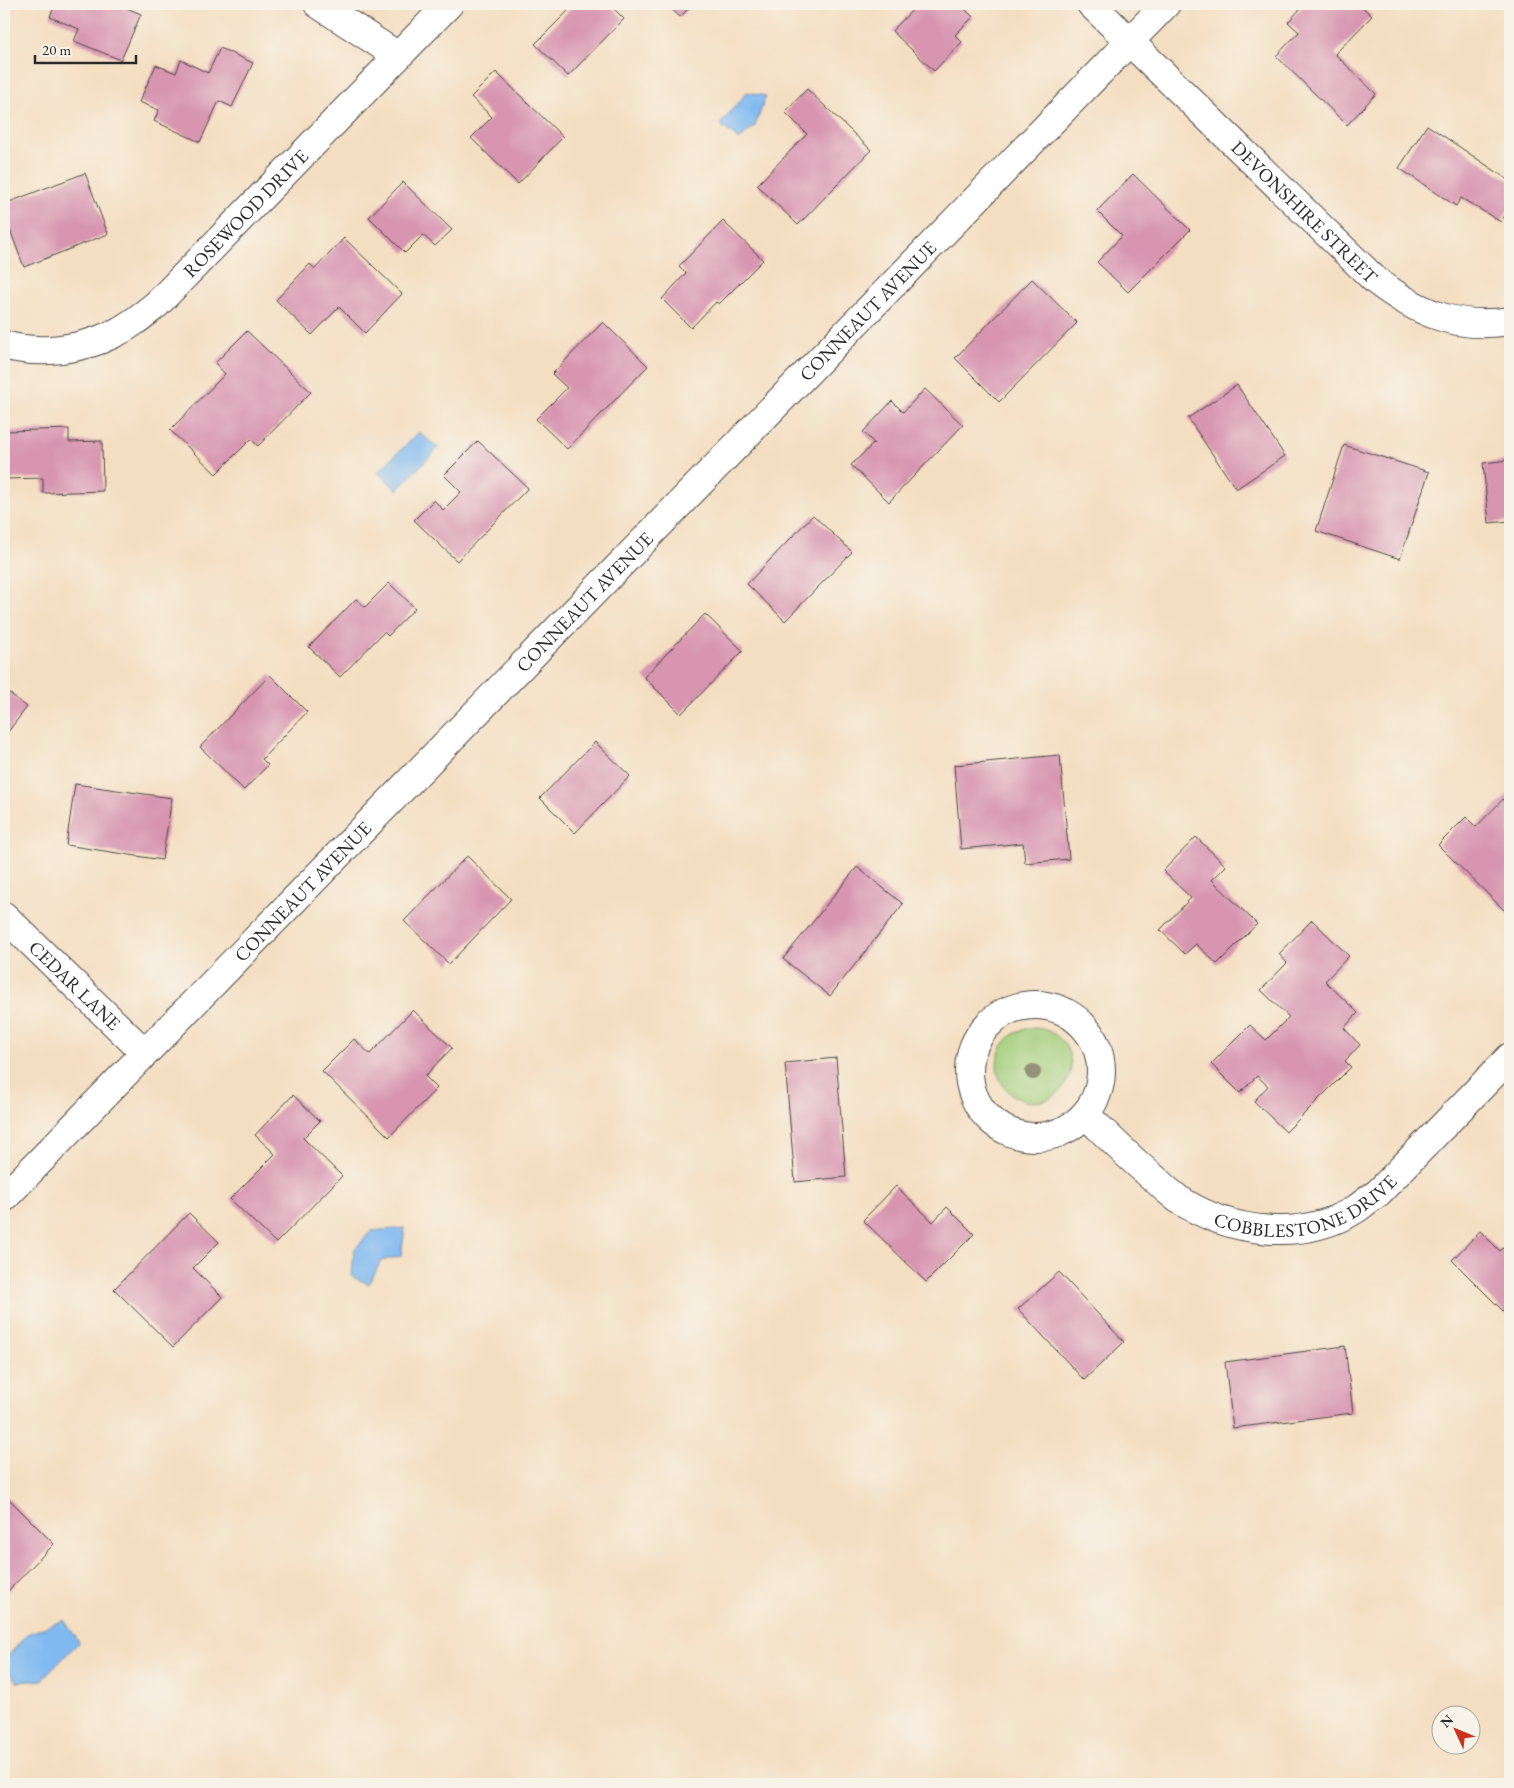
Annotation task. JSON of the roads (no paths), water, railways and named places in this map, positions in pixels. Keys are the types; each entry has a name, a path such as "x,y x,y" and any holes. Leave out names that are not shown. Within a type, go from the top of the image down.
{"street":[{"path":"318,4 398,56"},
{"name":"ROSEWOOD DRIVE","path":"4,345 35,350 88,344 113,334 136,321 157,304 449,4"},
{"name":"DEVONSHIRE STREET","path":"1091,4 1374,280 1420,310 1444,318 1470,323 1510,321"},
{"name":"CONNEAUT AVENUE","path":"4,1198 1166,4"},
{"name":"CEDAR LANE","path":"4,916 145,1053"},
{"path":"1029,1004 1052,1006 1072,1015 1088,1031 1098,1051 1101,1073 1096,1095 1085,1114 1068,1128 1048,1136 1026,1136 1006,1131 988,1119 976,1102 969,1081 969,1060 976,1039 989,1023 1007,1010 1029,1004"},
{"name":"COBBLESTONE DRIVE","path":"1085,1114 1142,1169 1177,1198 1200,1212 1226,1222 1252,1228 1278,1230 1305,1228 1331,1220 1355,1209 1378,1193 1510,1057"}],"water":[{"path":"747,92 766,96 755,126 739,140 720,124"},
{"path":"419,432 438,448 397,490 378,472"},
{"path":"405,1228 401,1256 381,1261 369,1284 352,1277 354,1250 371,1231"},
{"path":"64,1620 79,1642 42,1680 17,1682 4,1665 4,1661 27,1634"}]}
